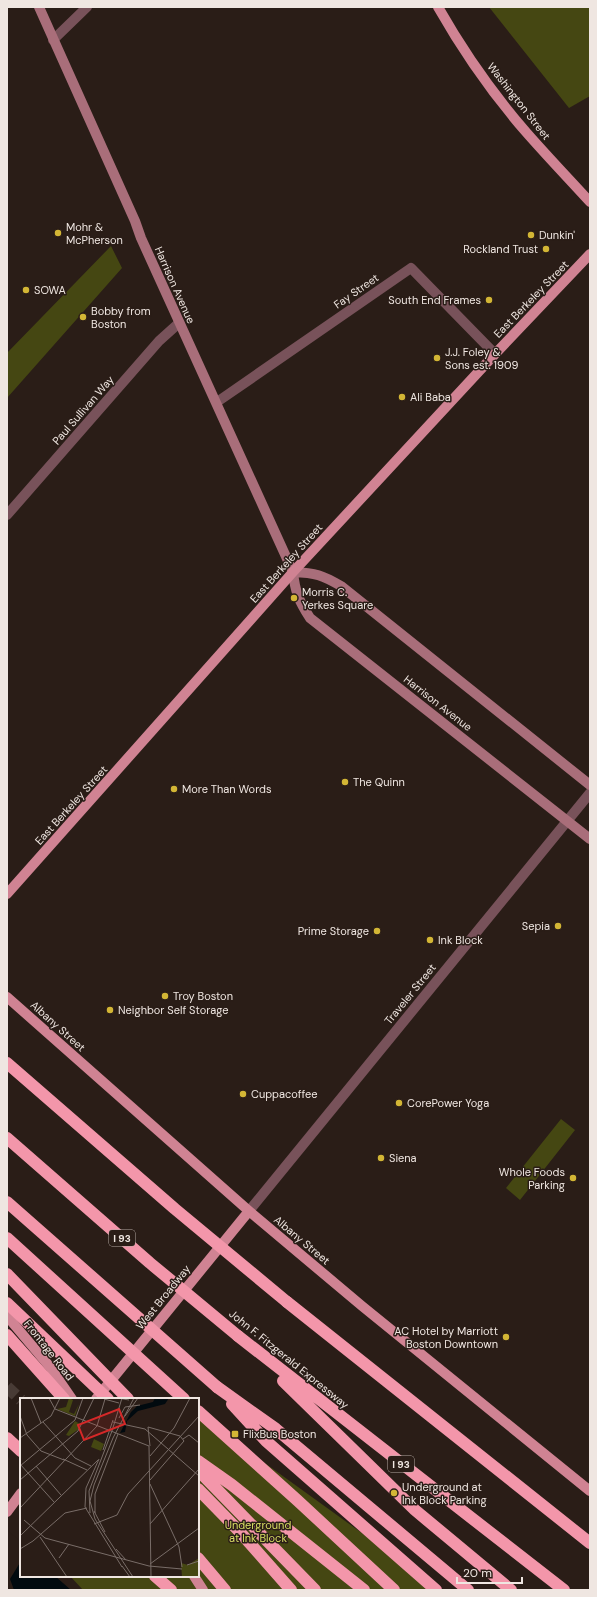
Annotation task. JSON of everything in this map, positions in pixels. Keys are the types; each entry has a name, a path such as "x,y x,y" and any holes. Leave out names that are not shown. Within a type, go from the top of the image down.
{"highway":[{"path":"7,1063 141,1180 287,1302 590,1543"},
{"name":"John F. Fitzgerald Expressway","path":"7,1138 132,1247 238,1336 564,1590"},
{"path":"7,1202 217,1387 276,1429 468,1590"},
{"path":"7,1238 183,1398"},
{"path":"7,1274 127,1398"},
{"path":"7,1304 104,1397"},
{"path":"7,1335 63,1398"},
{"path":"238,1336 415,1510 511,1590"},
{"path":"217,1387 266,1441 436,1590"},
{"path":"199,1412 394,1590"},
{"path":"7,1438 20,1450"},
{"path":"199,1462 232,1485 364,1590"},
{"path":"199,1471 315,1590"},
{"path":"199,1490 291,1590"},
{"path":"199,1559 225,1590"},
{"path":"156,1577 170,1590"}],"main road":[{"name":"Harrison Avenue","path":"39,7 179,323 294,572 295,589 300,603 310,618 590,839"},
{"name":"Washington Street","path":"438,7 462,45 515,119 590,202"},
{"name":"East Berkeley Street","path":"7,894 294,572 495,354 590,254"},
{"path":"294,572 310,573 322,576 342,586 590,785"},
{"name":"Albany Street","path":"7,997 249,1211 362,1306 590,1491"},
{"name":"West Broadway","path":"104,1397 249,1211"},
{"name":"Frontage Road","path":"7,1316 50,1367 71,1398"},
{"path":"7,1512 20,1494"},
{"path":"195,1577 203,1590"}],"street":[{"path":"54,40 87,7"},
{"name":"Fay Street","path":"216,402 411,268 495,354"},
{"name":"Paul Sullivan Way","path":"7,515 159,341 179,323"},
{"name":"Traveler Street","path":"249,1211 590,793"}],"green space":[{"path":"489,7 590,7 590,96 569,108"},
{"path":"111,246 122,268 7,398 7,353"},
{"path":"561,1119 575,1130 520,1200 506,1188"},
{"name":"Underground at Ink Block","path":"199,1416 441,1590 83,1590 71,1577 199,1577"}],"shaded area":[{"path":"7,1532 20,1543 20,1577 56,1577 71,1590 7,1590"}],"pier":[{"path":"7,1530 20,1541 20,1563 10,1579 14,1590 7,1590"}],"tunnel":[{"path":"7,1387 20,1399"}],"place":[{"name":"Mohr & McPherson","path":"58,233"},
{"name":"Dunkin'","path":"531,235"},
{"name":"Rockland Trust","path":"546,249"},
{"name":"SOWA","path":"26,290"},
{"name":"South End Frames","path":"489,300"},
{"name":"Bobby from Boston","path":"83,317"},
{"name":"J.J. Foley & Sons est. 1909","path":"437,358"},
{"name":"Ali Baba","path":"402,397"},
{"name":"Morris C. Yerkes Square","path":"294,598"},
{"name":"The Quinn","path":"345,782"},
{"name":"More Than Words","path":"174,789"},
{"name":"Sepia","path":"558,926"},
{"name":"Prime Storage","path":"377,931"},
{"name":"Ink Block","path":"430,940"},
{"name":"Troy Boston","path":"165,996"},
{"name":"Neighbor Self Storage","path":"110,1010"},
{"name":"Cuppacoffee","path":"243,1094"},
{"name":"CorePower Yoga","path":"399,1103"},
{"name":"Siena","path":"381,1158"},
{"name":"Whole Foods Parking","path":"573,1178"},
{"name":"AC Hotel by Marriott Boston Downtown","path":"506,1337"},
{"name":"FlixBus Boston","path":"235,1434"},
{"name":"Underground at Ink Block Parking","path":"394,1493"}]}
